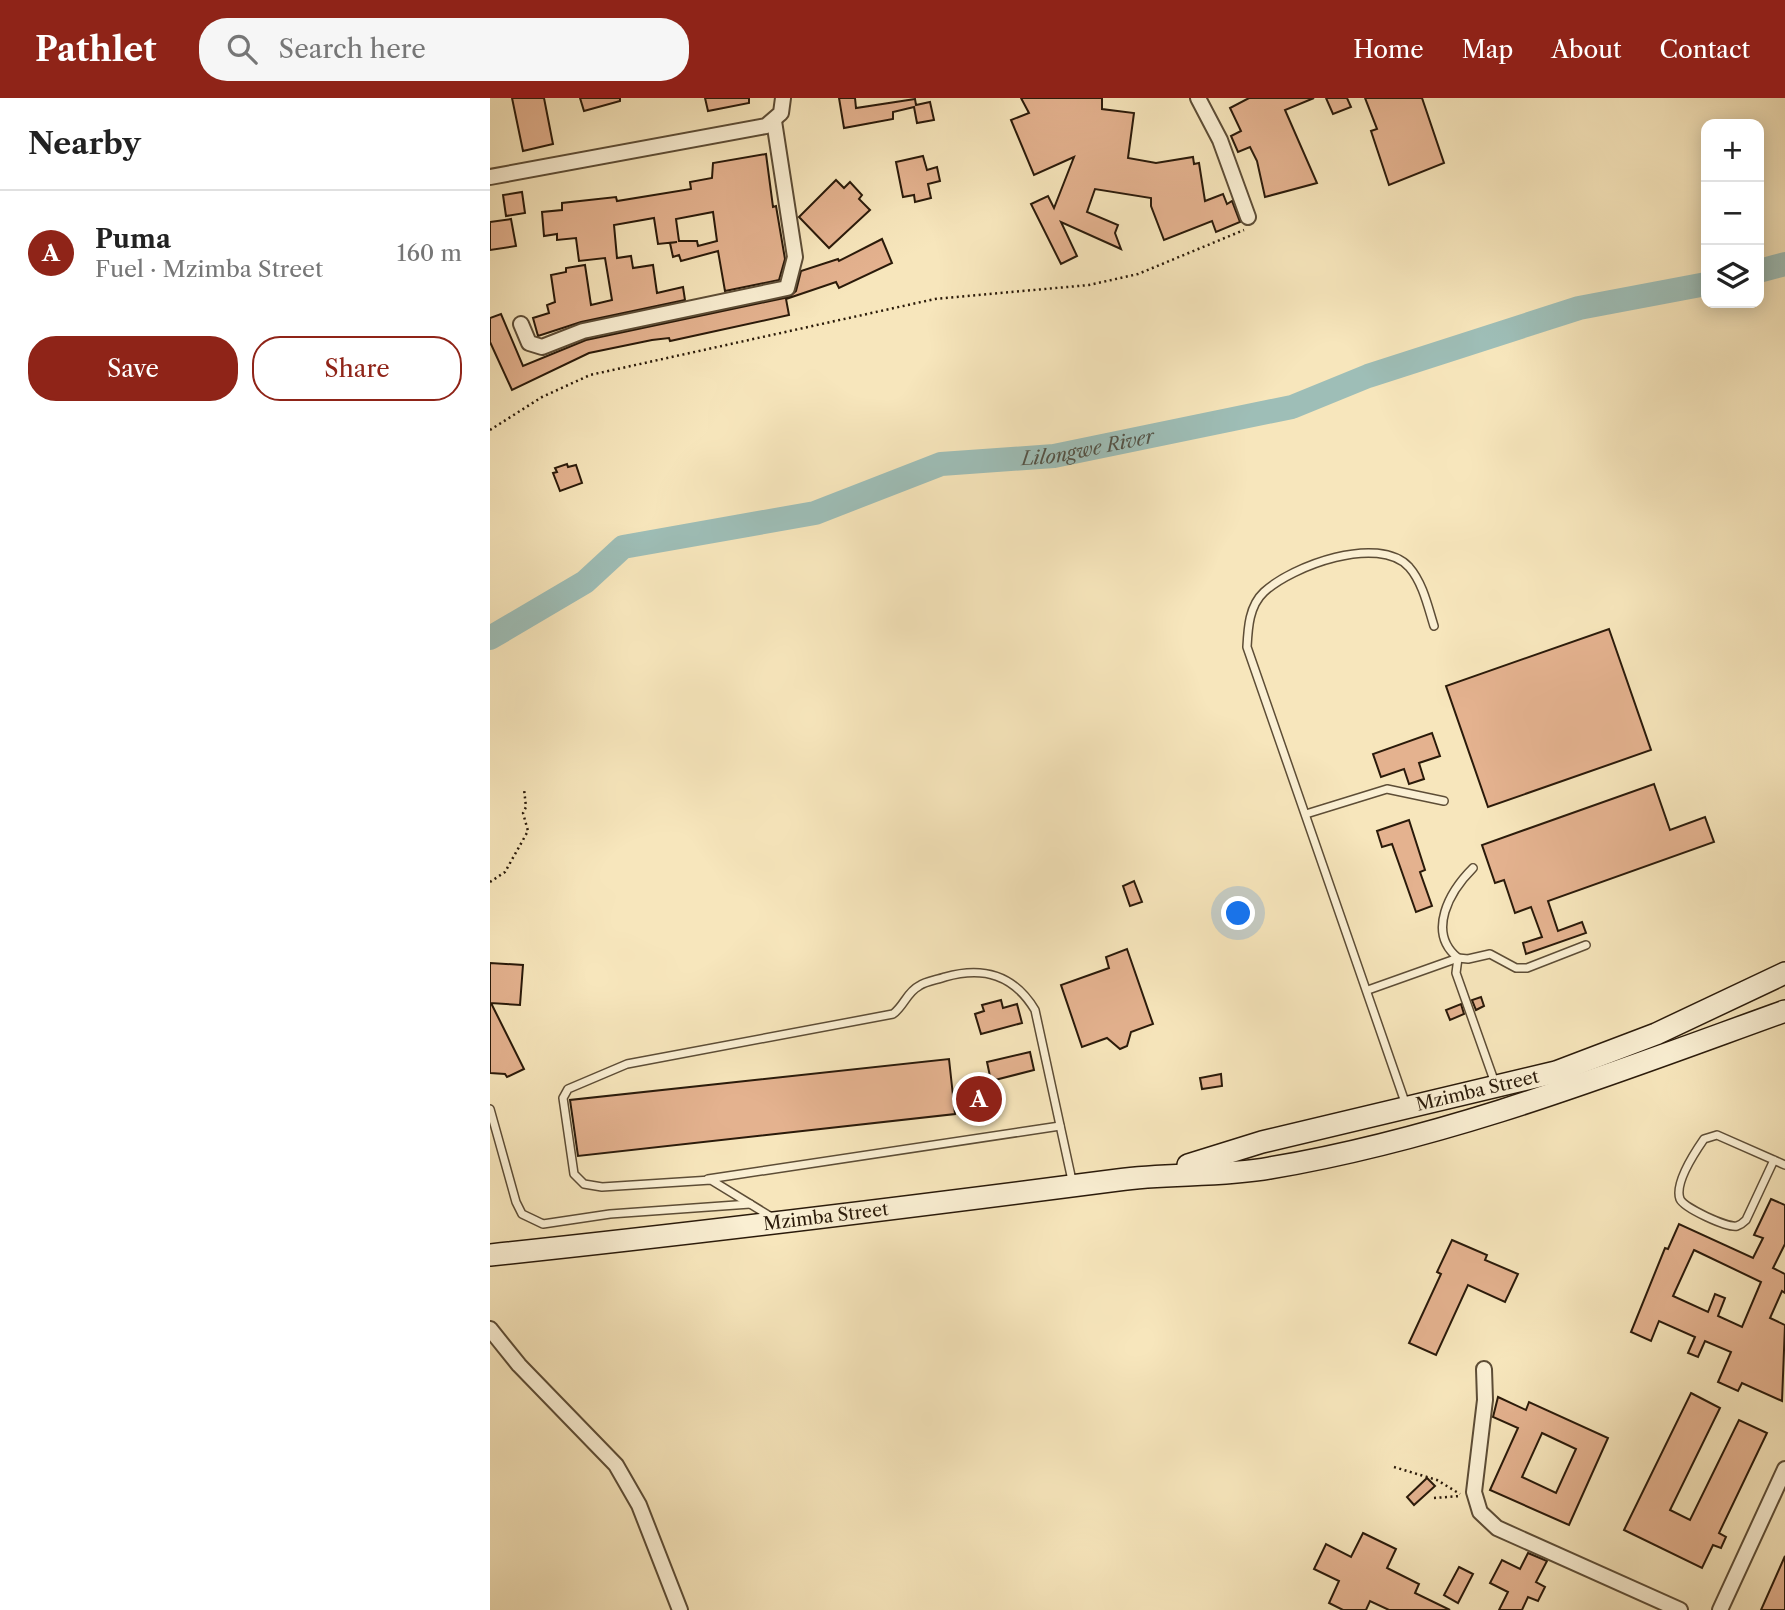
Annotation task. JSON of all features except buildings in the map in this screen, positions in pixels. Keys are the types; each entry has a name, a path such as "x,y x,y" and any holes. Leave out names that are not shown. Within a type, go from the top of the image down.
{"street":[{"path":"490,177 766,126 781,113 783,98"},
{"path":"1198,98 1220,140 1248,217"},
{"path":"521,324 529,343 542,347 583,331 787,288 795,257 774,121"},
{"name":"Mzimba Street","path":"1159,1174 1262,1142 1556,1072 1656,1034 1785,973"},
{"name":"Mzimba Street","path":"490,1255 781,1224 1159,1174 1268,1169 1416,1136 1504,1112 1785,1010"},
{"path":"490,1329 519,1365 617,1465 639,1505 680,1610"},
{"path":"1484,1369 1485,1400 1474,1492 1480,1512 1497,1528 1681,1610"},
{"path":"1720,1610 1785,1469"},
{"path":"1666,1610 1681,1610"}],"lane":[{"path":"1408,1109 1247,647 1249,617 1263,593 1296,571 1334,557 1376,551 1408,565 1422,589 1434,626"},
{"path":"1306,814 1387,789 1444,801"},
{"path":"1458,958 1450,951 1444,938 1443,923 1455,886 1473,868"},
{"path":"1368,990 1458,958 1468,959 1490,954 1516,968 1527,968 1586,945"},
{"path":"1458,958 1457,973 1496,1087"},
{"path":"1060,1126 704,1180 603,1187 584,1184 574,1174 563,1098 568,1089 627,1064 893,1014 918,986 959,973 981,971 998,974 1026,995 1035,1010 1073,1186"},
{"path":"490,1109 516,1202 531,1220 543,1224 610,1214 751,1204"},
{"path":"1774,1160 1746,1220 1739,1226 1729,1226 1685,1206 1679,1197 1680,1186 1704,1139 1717,1135 1774,1160 1785,1165"},
{"path":"704,1180 718,1183 781,1224"}],"path":[{"path":"490,430 542,397 590,375 935,299 1089,285 1138,274 1244,230 1248,217"},
{"path":"490,882 505,872 528,831 523,813 526,807 523,789"},
{"path":"1394,1467 1437,1480 1464,1496 1434,1498"}],"waterway":[{"name":"Lilongwe River","path":"1764,270 1785,264"},
{"name":"Lilongwe River","path":"490,638 585,582 623,547 815,513 941,464 1054,456 1292,407 1368,376 1579,308 1701,285"}],"place":[{"name":"Puma","path":"979,1099"}]}
